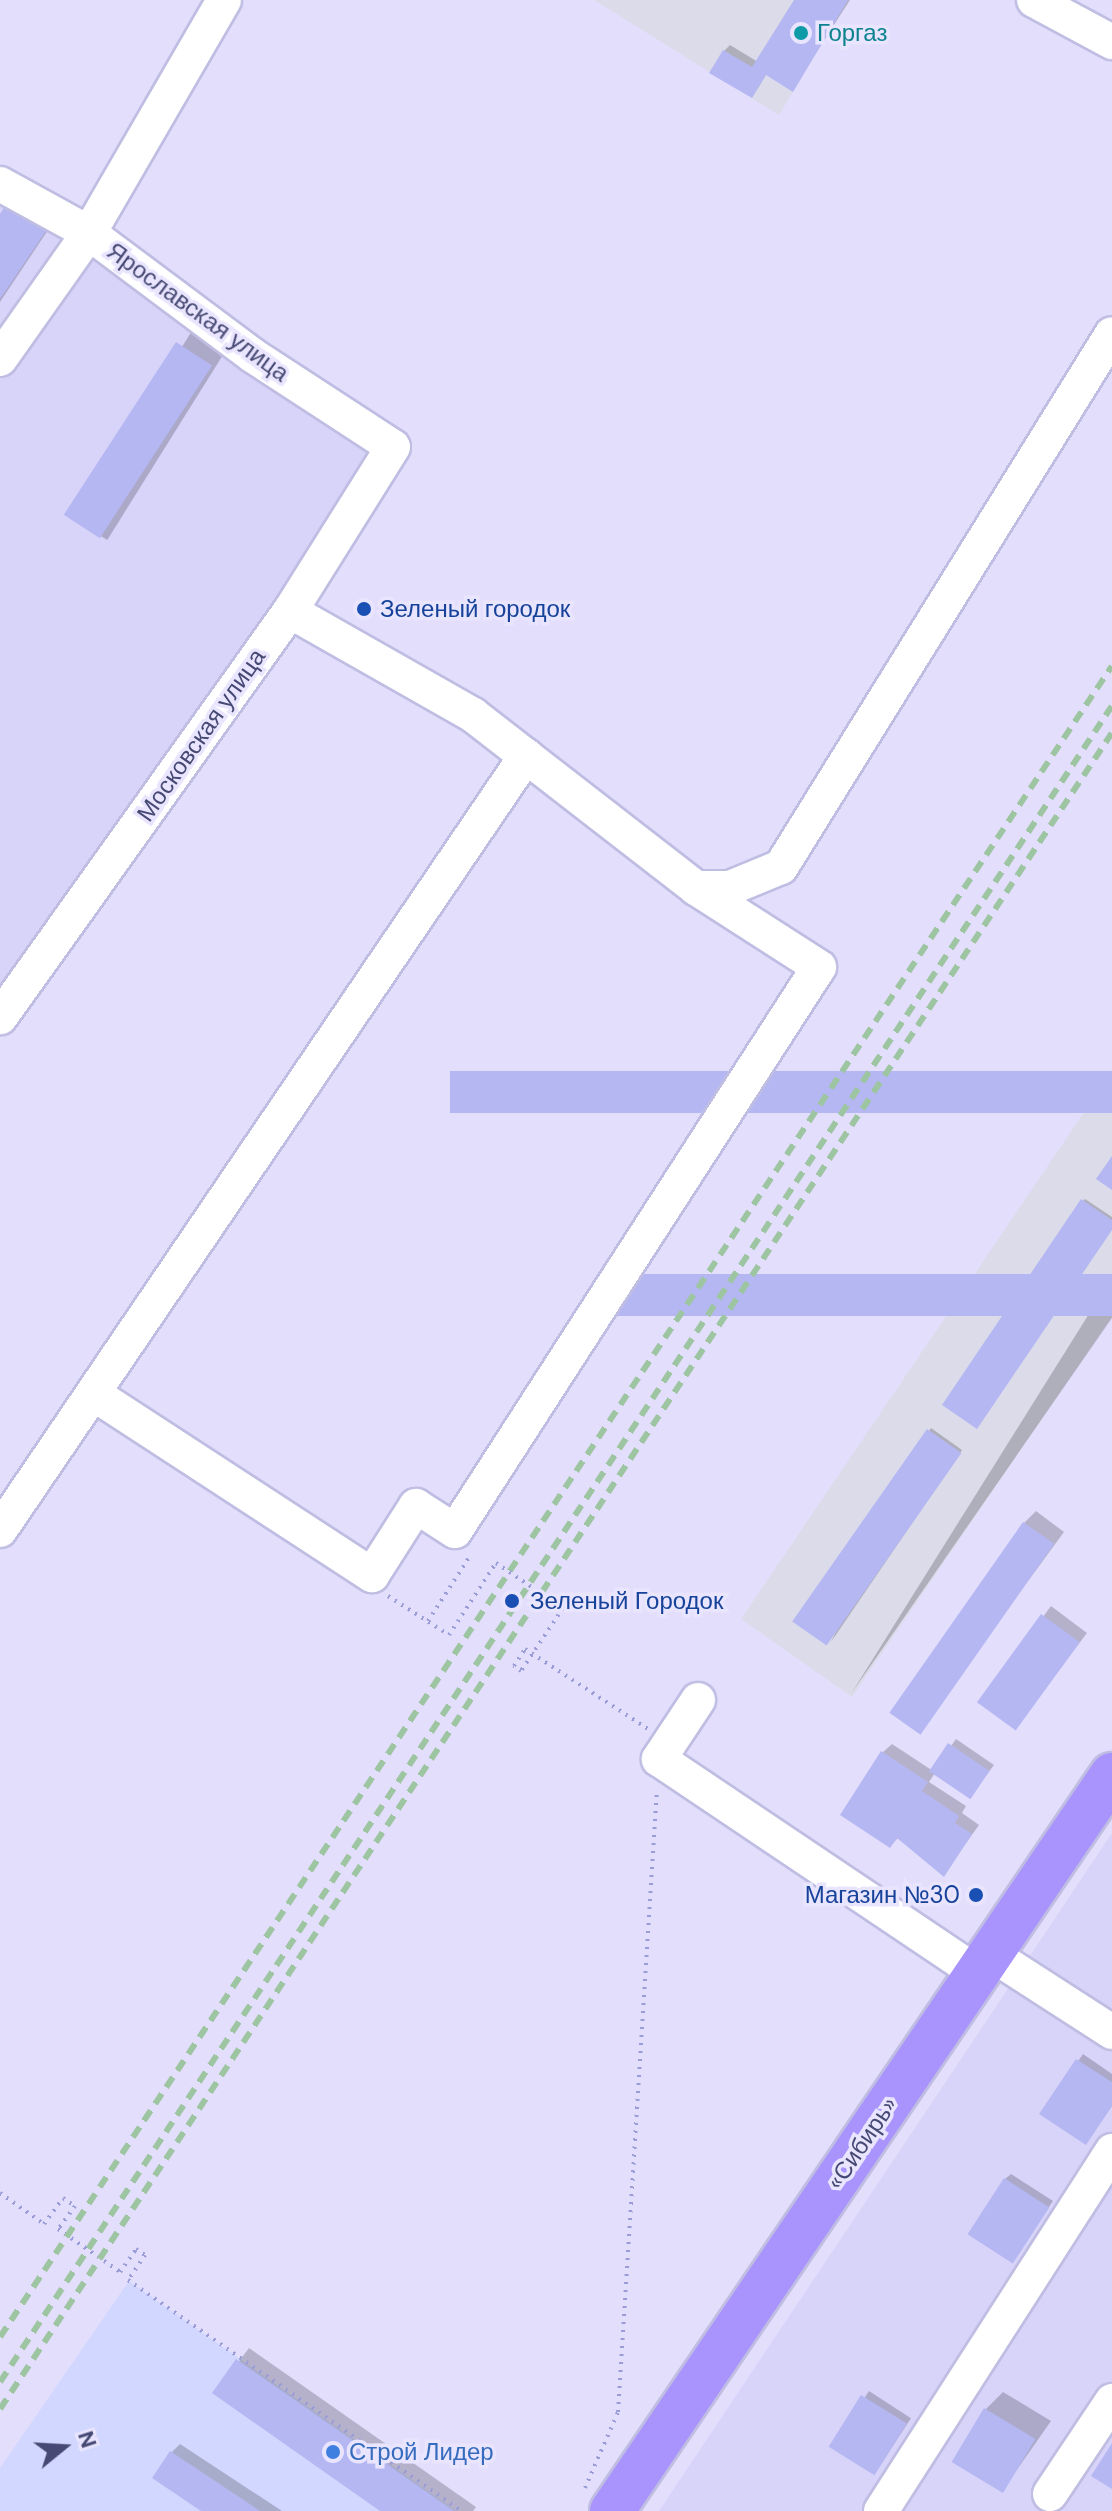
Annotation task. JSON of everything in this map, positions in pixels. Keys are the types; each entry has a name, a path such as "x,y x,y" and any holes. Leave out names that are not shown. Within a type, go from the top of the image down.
{"main road":[{"name":"«Сибирь»","path":"597,2504 984,1964 1112,1775"}],"street":[{"path":"0,359 89,233 224,0"},
{"path":"1034,0 1112,42"},
{"name":"Ярославская улица","path":"0,184 89,233 252,355 393,447"},
{"path":"696,888 730,888 781,867 1112,334"},
{"name":"Московская улица","path":"0,1017 290,611 393,447"},
{"path":"94,1394 372,1575 416,1506 455,1531 819,967 696,888 473,715 290,611"},
{"path":"0,1530 526,756"},
{"path":"698,1700 659,1759 984,1964 1112,2032"},
{"path":"881,2511 1108,2167"},
{"path":"1050,2494 1112,2401"}],"path":[{"path":"428,1621 477,1545 455,1531"},
{"path":"399,1603 449,1635 496,1563 563,1608 521,1671"},
{"path":"597,2504 618,2412 659,1759"},
{"path":"0,2193 44,2224 63,2198 75,2206 58,2229 120,2272 136,2249 145,2255 128,2280 462,2511"}],"shaded area":[{"path":"594,0 848,0 779,115"},
{"path":"0,184 393,447 0,1017"},
{"path":"1112,1071 1112,1316 852,1697 741,1619"},
{"path":"1112,1833 1112,2511 659,2511"},
{"path":"129,2281 456,2511 0,2511 0,2468"}],"building":[{"name":"Горгаз","path":"794,0 848,0 793,92 766,75 752,98 709,73 723,50 752,67"},
{"path":"10,198 50,225 0,299 0,214"},
{"path":"176,342 212,365 100,538 64,515"},
{"path":"450,1071 1112,1071 1112,1113 450,1113"},
{"path":"1112,1156 1112,1190 1096,1179"},
{"path":"1081,1199 1112,1220 1112,1230 977,1429 942,1405"},
{"path":"616,1274 1112,1274 1112,1316 616,1316"},
{"path":"927,1429 961,1453 827,1646 792,1622"},
{"path":"1023,1522 1054,1544 920,1735 889,1713"},
{"path":"1041,1614 1080,1642 1016,1730 977,1702"},
{"path":"948,1743 989,1771 970,1799 929,1771"},
{"path":"881,1751 928,1782 922,1791 959,1816 955,1823 972,1834 944,1877 897,1838 890,1848 840,1815"},
{"path":"1076,2059 1112,2082 1112,2106 1086,2145 1039,2114"},
{"path":"1004,2178 1049,2207 1013,2264 968,2234"},
{"name":"Строй Лидер","path":"236,2359 454,2511 380,2511 212,2393"},
{"path":"861,2395 907,2424 874,2475 829,2447"},
{"path":"984,2408 1035,2439 1003,2493 952,2462"},
{"path":"1112,2443 1112,2489 1091,2476"},
{"path":"170,2451 260,2511 201,2511 152,2478"}],"railway":[{"path":"0,2337 1112,666"},
{"path":"0,2382 1112,706"},
{"path":"0,2409 1112,733"}],"place":[{"name":"Горгаз","path":"801,33"},
{"name":"Зеленый городок","path":"364,609"},
{"name":"Зеленый Городок","path":"512,1601"},
{"name":"Магазин №30","path":"976,1895"},
{"name":"Строй Лидер","path":"333,2452"}]}
